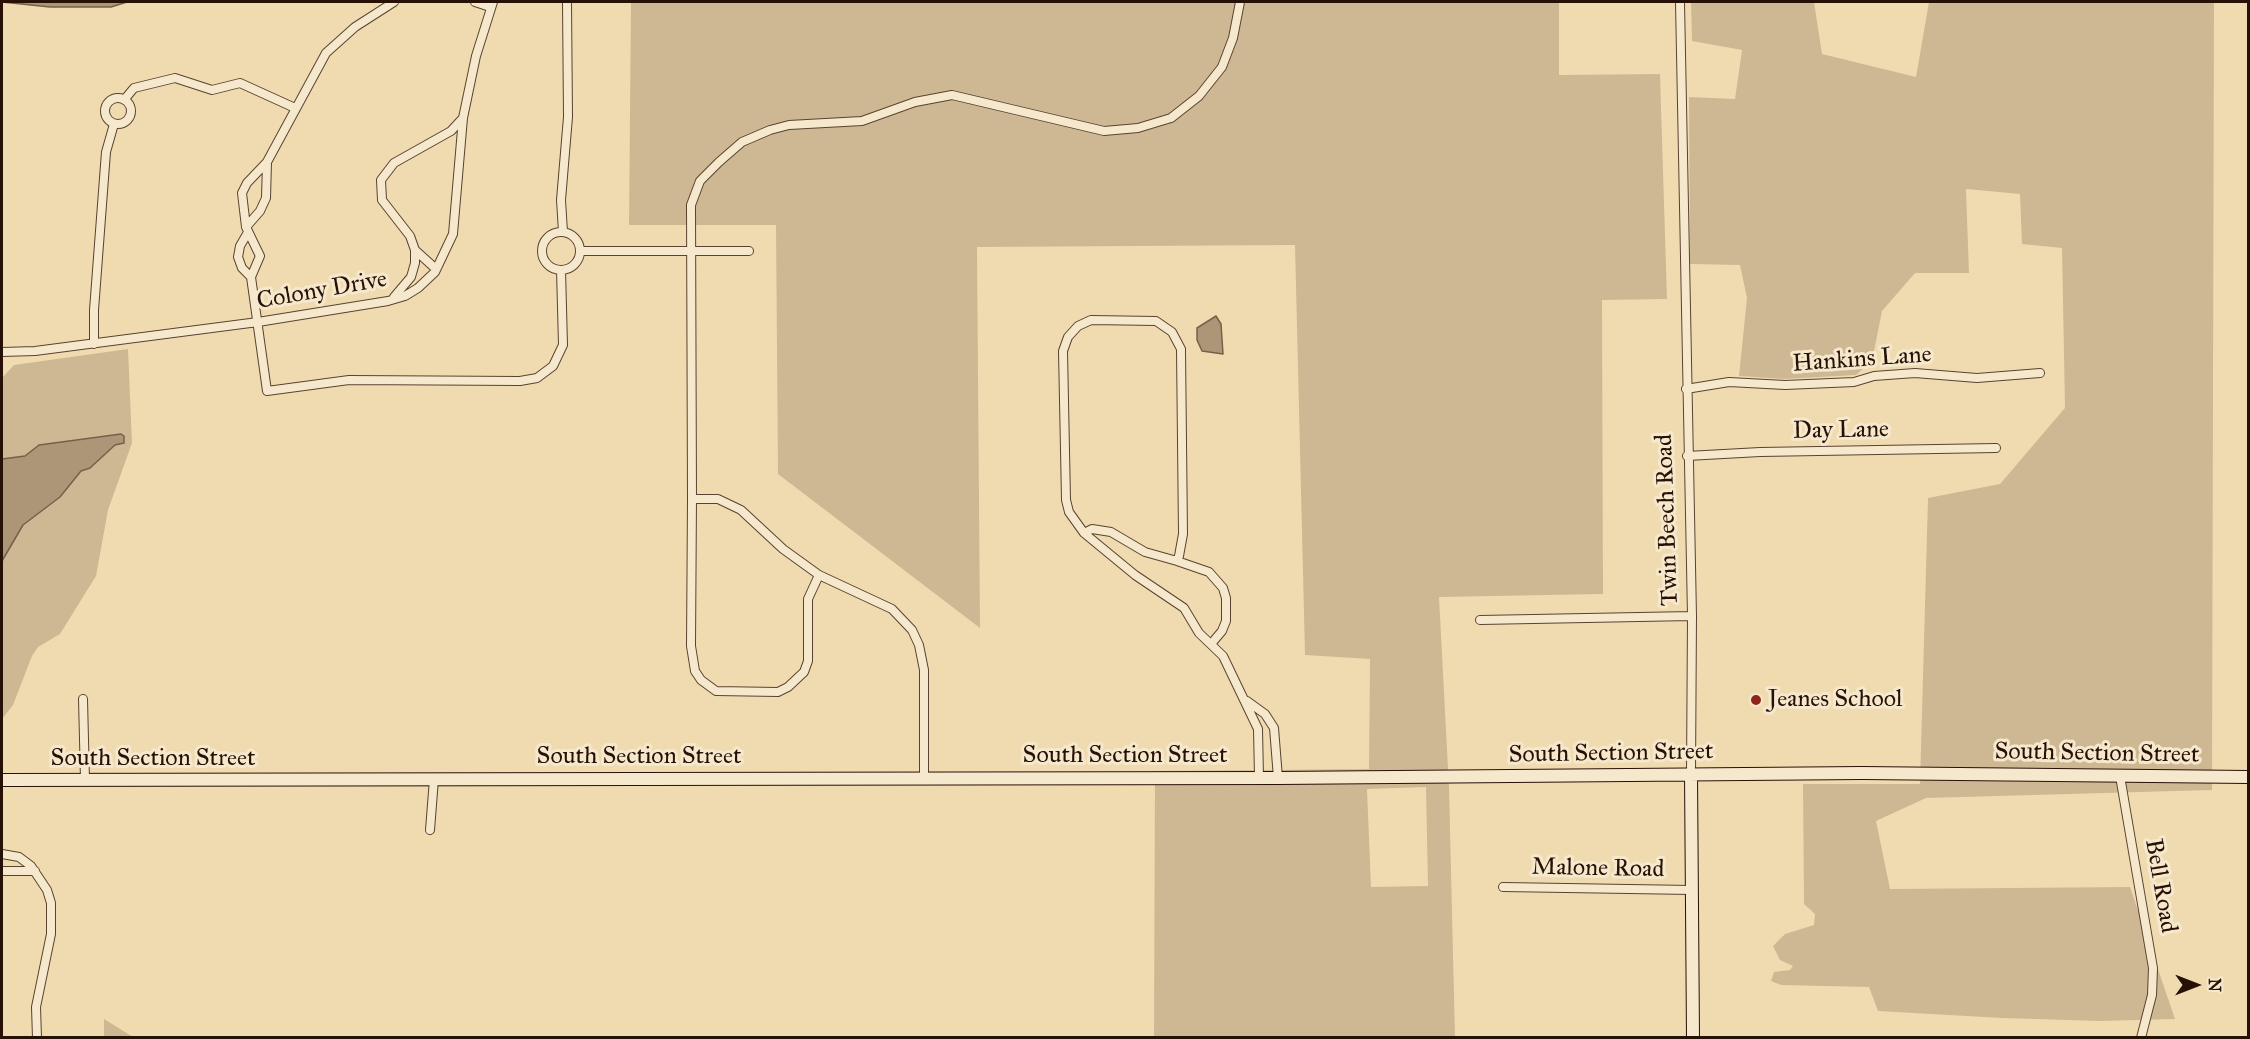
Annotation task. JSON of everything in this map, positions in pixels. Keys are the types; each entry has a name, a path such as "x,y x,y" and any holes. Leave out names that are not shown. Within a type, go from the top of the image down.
{"street":[{"path":"394,2 355,27 326,53 267,162 247,183 242,193 247,230 260,256 251,277 267,391 349,380 529,380 548,371 561,353 563,336 561,270"},
{"path":"475,2 492,4"},
{"path":"563,232 561,200 568,117 567,2"},
{"path":"819,576 808,599 808,661 797,680 778,692 716,691 701,680 692,660 690,251 692,205 700,182 742,142 770,130 789,125 862,120 915,102 952,95 982,100 1104,131 1138,128 1171,118 1199,96 1222,67 1233,38 1240,2"},
{"name":"Twin Beech Road","path":"1680,2 1687,456 1692,616 1693,1038"},
{"name":"Colony Drive","path":"2,352 35,351 258,322 388,301 405,296 418,288 436,269 453,234 463,118 476,56 492,4"},
{"path":"124,100 134,88 175,78 212,90 240,83 296,108"},
{"path":"112,100 124,100 129,106 130,115 125,122 114,124 106,118 106,106 112,100"},
{"path":"388,301 400,292 411,277 415,263 415,250 410,236 382,200 381,180 394,163 451,131 463,118"},
{"path":"94,344 94,310 106,152 114,124"},
{"path":"251,277 242,268 238,257 247,230 266,198 267,162"},
{"path":"563,232 577,240 580,251 573,266 561,270 546,263 542,251 551,235 563,232"},
{"path":"415,250 436,269"},
{"path":"580,251 749,251"},
{"path":"1177,561 1184,534 1181,349 1172,332 1156,321 1091,320 1073,330 1063,351 1063,486 1069,513 1084,533 1134,575 1184,608 1199,633 1223,656 1258,729 1259,777"},
{"name":"Hankins Lane","path":"1686,389 1729,382 1785,385 1854,382 1874,376 1915,373 1977,378 2040,373"},
{"name":"Day Lane","path":"1687,456 1760,452 1995,448"},
{"path":"692,498 729,502 783,549 819,576 892,609 903,619 916,638 924,670 924,777"},
{"path":"1084,533 1092,530 1111,532 1145,552 1209,572 1223,588 1226,598 1226,621 1222,631 1211,644"},
{"path":"1480,620 1692,616"},
{"path":"83,699 85,780"},
{"path":"1246,700 1265,714 1274,728 1278,778"},
{"name":"South Section Street","path":"2,780 1278,778 1691,774 2248,777"},
{"name":"Bell Road","path":"2120,776 2153,968 2152,995 2142,1038"},
{"path":"430,830 434,779"},
{"path":"2,854 19,857 36,871 47,890 52,918 36,1007 37,1038"},
{"path":"2,871 36,871"},
{"name":"Malone Road","path":"1503,887 1692,890"}],"shaded area":[{"path":"2,2 127,2 111,7 50,7"},
{"path":"631,2 1559,2 1559,75 1660,74 1667,299 1602,300 1603,594 1439,597 1449,787 1455,1037 1154,1037 1155,771 1369,769 1370,659 1305,655 1295,245 977,247 980,628 778,474 776,225 629,225","holes":["1426,787 1428,886 1371,887 1367,789"]},
{"path":"1691,2 1814,2 1822,54 1916,77 1929,2 2214,2 2212,790 1926,798 1876,821 1890,889 2130,887 2175,1019 2100,1021 1878,1011 1869,987 1781,985 1771,981 1774,972 1790,970 1793,966 1780,960 1773,946 1785,934 1814,925 1815,914 1804,904 1803,784 1920,784 1928,498 2000,484 2065,408 2062,248 2022,244 2020,194 1966,189 1969,273 1915,273 1882,311 1872,361 1856,375 1784,379 1739,376 1747,298 1740,265 1690,264 1689,97 1735,99 1742,50 1692,41"},
{"path":"1216,316 1221,324 1223,354 1202,351 1197,340 1197,328"},
{"path":"128,349 132,443 108,510 96,576 60,634 38,647 32,656 13,705 2,719 2,378 14,365"},
{"path":"121,434 124,436 124,443 115,445 90,468 81,471 60,497 23,525 2,561 2,459 25,456 39,445"},
{"path":"104,1019 133,1037 104,1037"}],"place":[{"name":"Jeanes School","path":"1756,700"}]}
